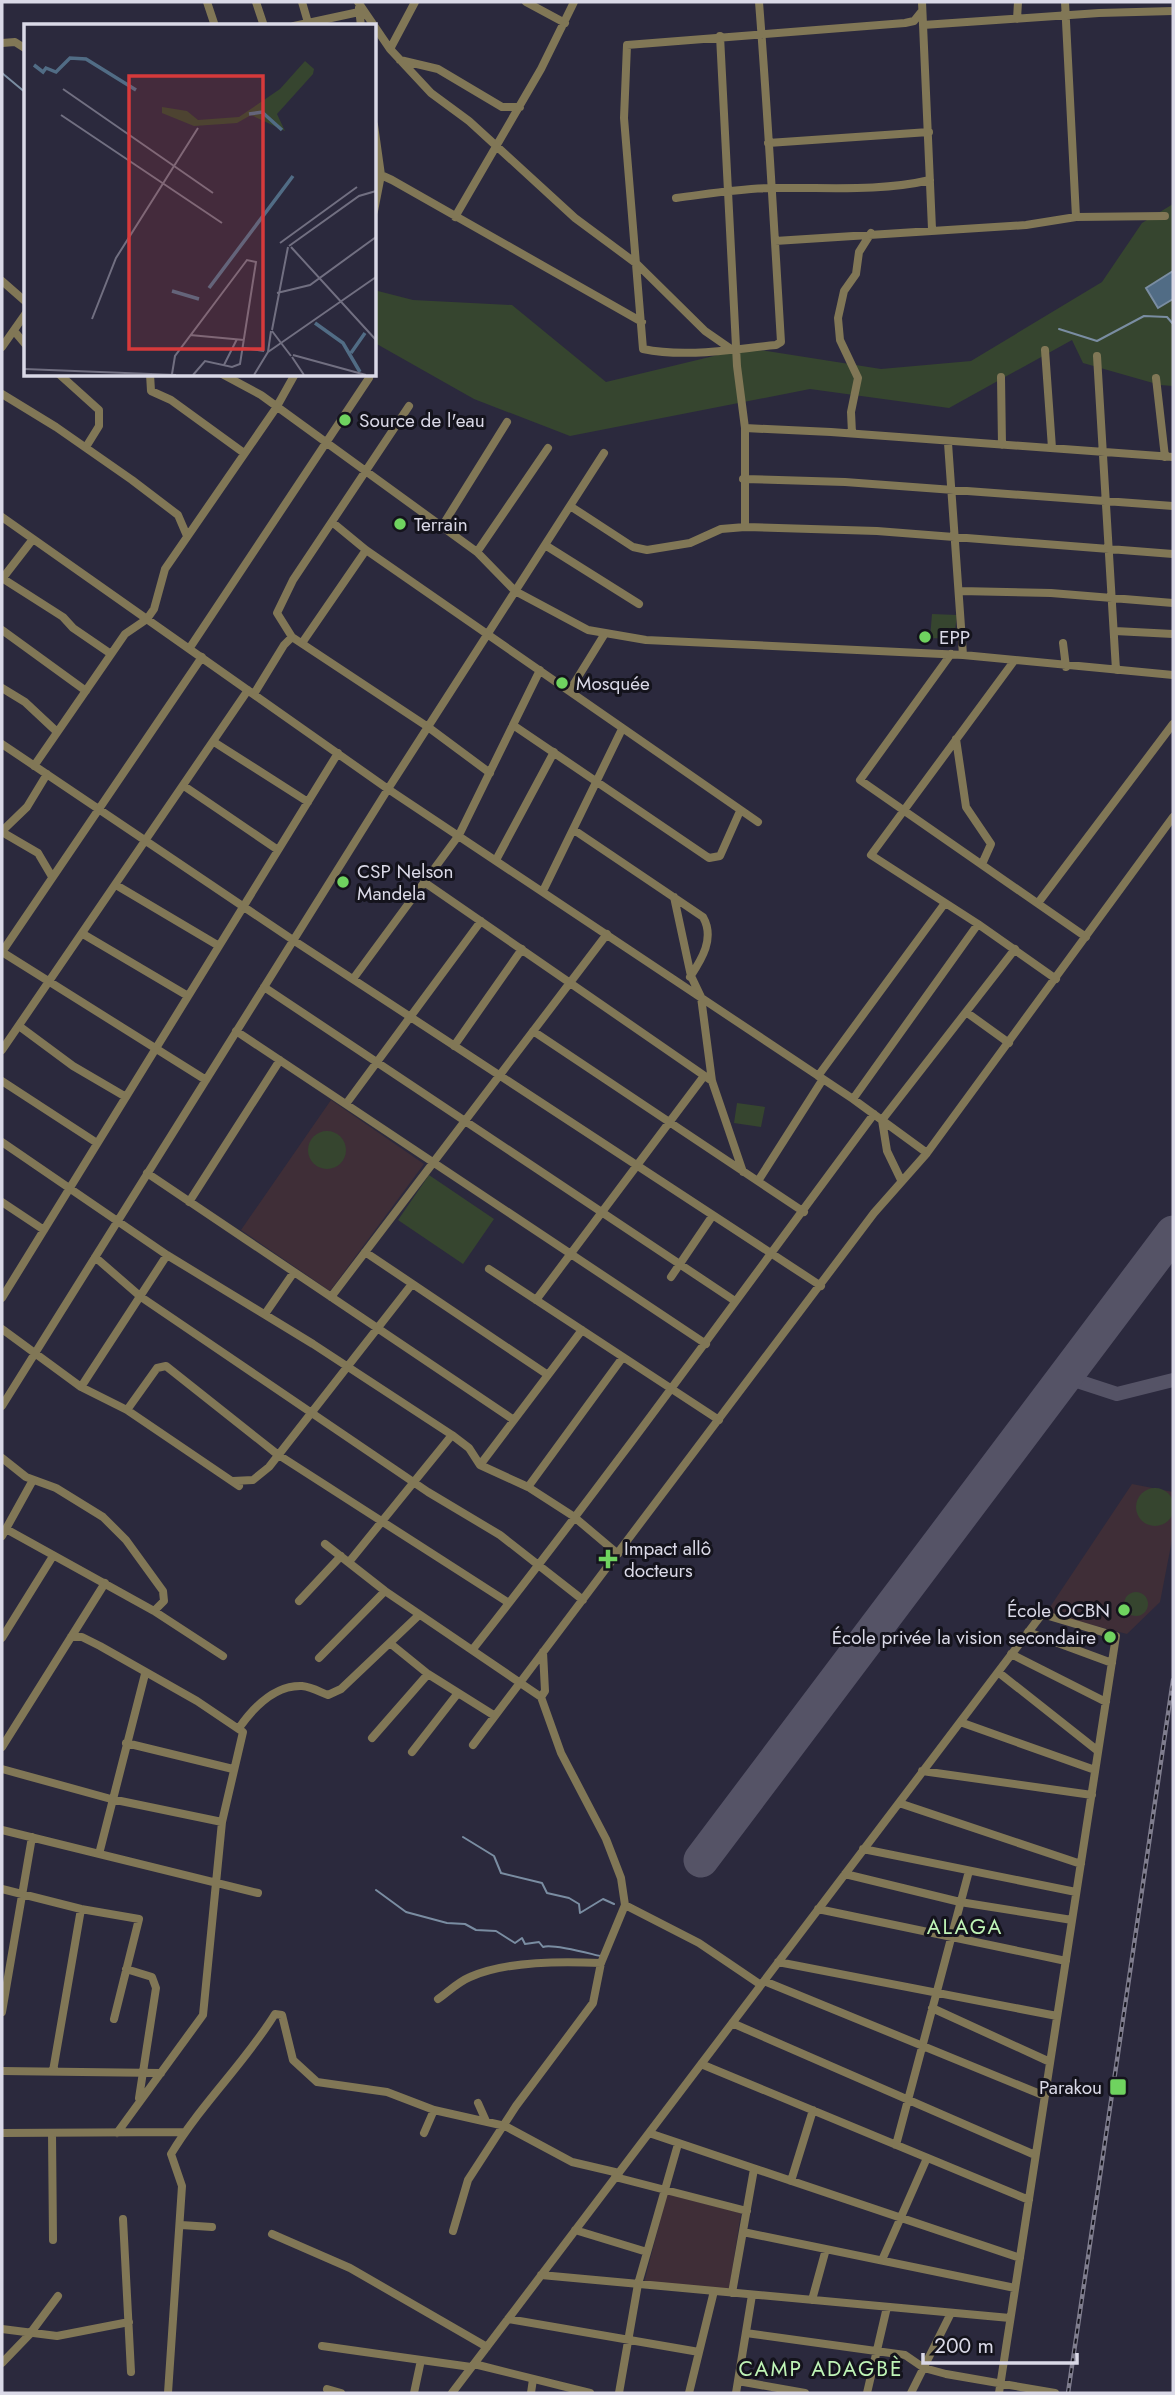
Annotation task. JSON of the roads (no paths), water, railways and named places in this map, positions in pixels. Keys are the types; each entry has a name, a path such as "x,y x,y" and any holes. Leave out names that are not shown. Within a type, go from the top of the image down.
{"street":[{"path":"207,2 214,24"},
{"path":"256,2 263,24"},
{"path":"302,2 309,24"},
{"path":"390,49 415,2"},
{"path":"526,2 565,23"},
{"path":"455,217 520,107 574,2"},
{"path":"759,2 761,35 768,143 772,187 780,345 658,352 643,349 624,118 625,50 632,43 761,35 911,23 922,6"},
{"path":"1017,19 1018,2"},
{"path":"1065,2 1076,217"},
{"path":"312,24 359,5"},
{"path":"359,5 372,24"},
{"path":"359,5 361,24"},
{"path":"922,6 932,229"},
{"path":"923,25 1173,12"},
{"path":"376,29 390,49 431,93 498,146 575,218 637,264 705,331 734,349"},
{"path":"720,36 734,349 745,428 745,527"},
{"path":"2,43 15,42 24,48"},
{"path":"400,60 438,69 502,107 520,107"},
{"path":"768,143 929,132"},
{"path":"376,150 376,193"},
{"path":"378,175 642,322"},
{"path":"676,198 772,187 824,189 912,184 930,180"},
{"path":"775,241 1026,225 1076,217 1165,216"},
{"path":"852,433 851,412 858,378 840,340 838,318 844,291 856,274 859,252 871,233"},
{"path":"2,281 24,300"},
{"path":"2,347 24,316"},
{"path":"1045,350 1052,448"},
{"path":"1097,356 1116,670"},
{"path":"61,376 99,410 99,426 86,447"},
{"path":"150,376 151,391 171,400 244,453"},
{"path":"225,376 276,408 477,552 515,591 588,630 604,635 646,640 951,654 1066,667 1173,675"},
{"path":"34,766 125,634 147,619 156,603 165,569 276,408 294,376"},
{"path":"1001,377 1002,445"},
{"path":"189,649 369,378"},
{"path":"745,428 852,433 948,443 1169,457 1156,378"},
{"path":"2,394 86,447 178,515 187,536"},
{"path":"409,406 293,580 279,608 279,618 292,637 428,727 490,773"},
{"path":"441,527 507,422"},
{"path":"948,443 963,655"},
{"path":"477,552 548,448"},
{"path":"2,1406 388,789 604,453"},
{"path":"743,479 952,490 1173,506"},
{"path":"570,506 640,549 690,543 721,529 745,527 954,536 1173,554"},
{"path":"2,517 388,789 821,1077 927,1153"},
{"path":"332,522 366,550 758,822"},
{"path":"33,539 2,578 63,617 73,628 111,654"},
{"path":"545,545 639,604"},
{"path":"302,643 366,550"},
{"path":"960,591 1112,597 1173,603"},
{"path":"2,630 76,684 88,687"},
{"path":"1115,631 1173,634"},
{"path":"570,690 604,635"},
{"path":"2,1051 214,742 292,637"},
{"path":"1063,643 1066,667"},
{"path":"951,654 860,780 1086,937"},
{"path":"202,657 51,875 2,952 206,1080"},
{"path":"1014,661 871,855 978,924 1056,979"},
{"path":"353,979 459,835 540,670"},
{"path":"2,688 24,702 56,731"},
{"path":"1038,903 1173,724"},
{"path":"513,725 596,783 715,859 727,844 740,810"},
{"path":"543,891 622,729"},
{"path":"956,739 966,807 992,844 982,864"},
{"path":"214,742 308,802"},
{"path":"2,744 293,940 821,1286"},
{"path":"496,860 554,752"},
{"path":"2,1298 338,753"},
{"path":"47,774 27,807 2,832 38,853 51,875"},
{"path":"184,786 278,850"},
{"path":"473,1745 901,1180 927,1153 1173,817"},
{"path":"574,830 703,916 709,935 705,950 684,985"},
{"path":"424,882 708,1079"},
{"path":"116,885 219,946"},
{"path":"674,897 691,975 701,997 708,1079 743,1172"},
{"path":"758,1181 821,1077 945,903"},
{"path":"346,1104 481,921"},
{"path":"853,1099 978,924"},
{"path":"83,934 188,996"},
{"path":"331,1297 607,934"},
{"path":"454,1046 522,949"},
{"path":"901,1180 887,1151 882,1120 1015,949"},
{"path":"264,987 735,1301"},
{"path":"966,1012 1009,1043"},
{"path":"19,1026 73,1066 126,1097"},
{"path":"236,1031 706,1344"},
{"path":"533,1031 804,1212"},
{"path":"189,1202 280,1060"},
{"path":"536,1300 669,1123 708,1079"},
{"path":"2,1081 97,1143"},
{"path":"473,1649 538,1566 669,1388 706,1344 874,1114"},
{"path":"2,1142 167,1255 265,1314 452,1435 469,1448 480,1465 528,1487 573,1516 618,1554"},
{"path":"147,1173 514,1420"},
{"path":"2,1202 44,1230"},
{"path":"671,1277 713,1215"},
{"path":"365,1252 548,1375"},
{"path":"81,1387 167,1255"},
{"path":"95,1257 141,1297 414,1482 500,1535 583,1600"},
{"path":"489,1269 719,1420"},
{"path":"265,1314 294,1272"},
{"path":"2,1329 81,1387 128,1410 235,1483 259,1477 349,1368 412,1284"},
{"path":"480,1465 582,1331"},
{"path":"528,1487 623,1357"},
{"path":"128,1410 157,1368 166,1366 277,1454 509,1603"},
{"path":"349,1562 452,1435"},
{"path":"2,1458 33,1480 56,1488 86,1506 126,1540 163,1591 164,1601 154,1611"},
{"path":"33,1480 4,1533 105,1583 223,1656"},
{"path":"325,1544 385,1591 541,1698 561,1753 606,1839 621,1878 625,1905 600,1963 593,2003 585,2018 516,2106 468,2180 453,2231"},
{"path":"2,1638 53,1556"},
{"path":"299,1601 341,1556"},
{"path":"2,1747 105,1583"},
{"path":"319,1658 385,1591"},
{"path":"452,2393 1042,1614 1116,1636 999,2389"},
{"path":"239,1728 248,1715 270,1696 289,1688 303,1686 326,1695 334,1693 391,1644 419,1615"},
{"path":"1028,1632 1112,1663"},
{"path":"71,1637 82,1637 100,1646 239,1728 243,1737 222,1822 203,2015 117,2133"},
{"path":"391,1644 428,1674 495,1716"},
{"path":"541,1698 545,1691 543,1652"},
{"path":"1011,1654 1106,1702"},
{"path":"998,1672 1098,1751"},
{"path":"99,1854 125,1743 145,1674"},
{"path":"372,1738 428,1674"},
{"path":"412,1752 458,1693"},
{"path":"960,1722 1095,1770"},
{"path":"125,1743 233,1769"},
{"path":"2,1769 111,1799 222,1822"},
{"path":"922,1771 1091,1795"},
{"path":"899,1803 1081,1864"},
{"path":"2,1830 258,1893"},
{"path":"2,2008 33,1837"},
{"path":"863,1849 1076,1892"},
{"path":"896,2145 969,1871"},
{"path":"845,1874 960,1902 1072,1920"},
{"path":"2,1889 81,1909 139,1919 114,2019"},
{"path":"625,1905 699,1942 763,1983 1045,2096"},
{"path":"52,2071 81,1909"},
{"path":"818,1909 1066,1961"},
{"path":"2,1948 12,1950"},
{"path":"438,1999 470,1977 496,1970 554,1962 600,1963"},
{"path":"778,1962 1057,2016"},
{"path":"126,1969 155,1980 138,2101"},
{"path":"932,2008 1050,2062"},
{"path":"168,2393 182,2180 171,2154 184,2132 278,2013 282,2015 293,2060 317,2082 387,2092 434,2110 505,2126 572,2162 747,2211"},
{"path":"732,2023 1035,2155"},
{"path":"701,2064 1028,2200"},
{"path":"2,2071 162,2073"},
{"path":"478,2104 486,2121"},
{"path":"424,2133 434,2110"},
{"path":"791,2181 813,2110"},
{"path":"2,2133 184,2132"},
{"path":"52,2133 53,2240"},
{"path":"649,2133 1020,2258"},
{"path":"619,2393 638,2284 678,2144"},
{"path":"882,2260 927,2158"},
{"path":"732,2293 754,2169"},
{"path":"123,2220 131,2372"},
{"path":"181,2225 212,2227"},
{"path":"575,2230 648,2252"},
{"path":"743,2232 1015,2288"},
{"path":"272,2234 350,2268 487,2347"},
{"path":"812,2300 826,2249"},
{"path":"541,2275 1010,2318"},
{"path":"689,2393 714,2291"},
{"path":"736,2393 752,2295"},
{"path":"2,2362 29,2335 58,2296"},
{"path":"867,2393 887,2307"},
{"path":"911,2393 951,2313"},
{"path":"508,2319 699,2352"},
{"path":"2,2329 29,2335 57,2336 129,2322"},
{"path":"746,2333 905,2356 924,2368 999,2389 1055,2393"},
{"path":"322,2346 473,2365 590,2393"},
{"path":"414,2393 421,2360"},
{"path":"531,2393 533,2378"},
{"path":"738,2381 805,2393"},
{"path":"327,2389 341,2393"}],"water":[{"path":"1173,271 1173,299 1158,308 1146,288"}],"waterway":[{"path":"2,73 24,91"},
{"path":"1059,329 1097,341 1144,316 1167,317 1173,324"},
{"path":"463,1837 494,1856 501,1873 542,1883 547,1893 569,1898 579,1904 580,1913 603,1899 614,1904"},
{"path":"376,1890 406,1912 447,1923 465,1924 476,1930 496,1931 515,1943 522,1938 525,1944 539,1942 543,1947 561,1947 600,1956"}],"railway":[{"path":"1068,2393 1173,1680"}],"place":[{"name":"Source de l'eau","path":"345,420"},
{"name":"Terrain","path":"400,524"},
{"name":"EPP","path":"925,637"},
{"name":"Mosquée","path":"562,683"},
{"name":"CSP Nelson Mandela","path":"343,882"},
{"name":"Impact allô docteurs","path":"608,1559"},
{"name":"École OCBN","path":"1124,1610"},
{"name":"École privée la vision secondaire","path":"1110,1637"},
{"name":"Parakou","path":"1118,2087"}],"district":[{"name":"ALAGA","path":"965,1927"},
{"name":"CAMP ADAGBÈ","path":"821,2369"}]}
